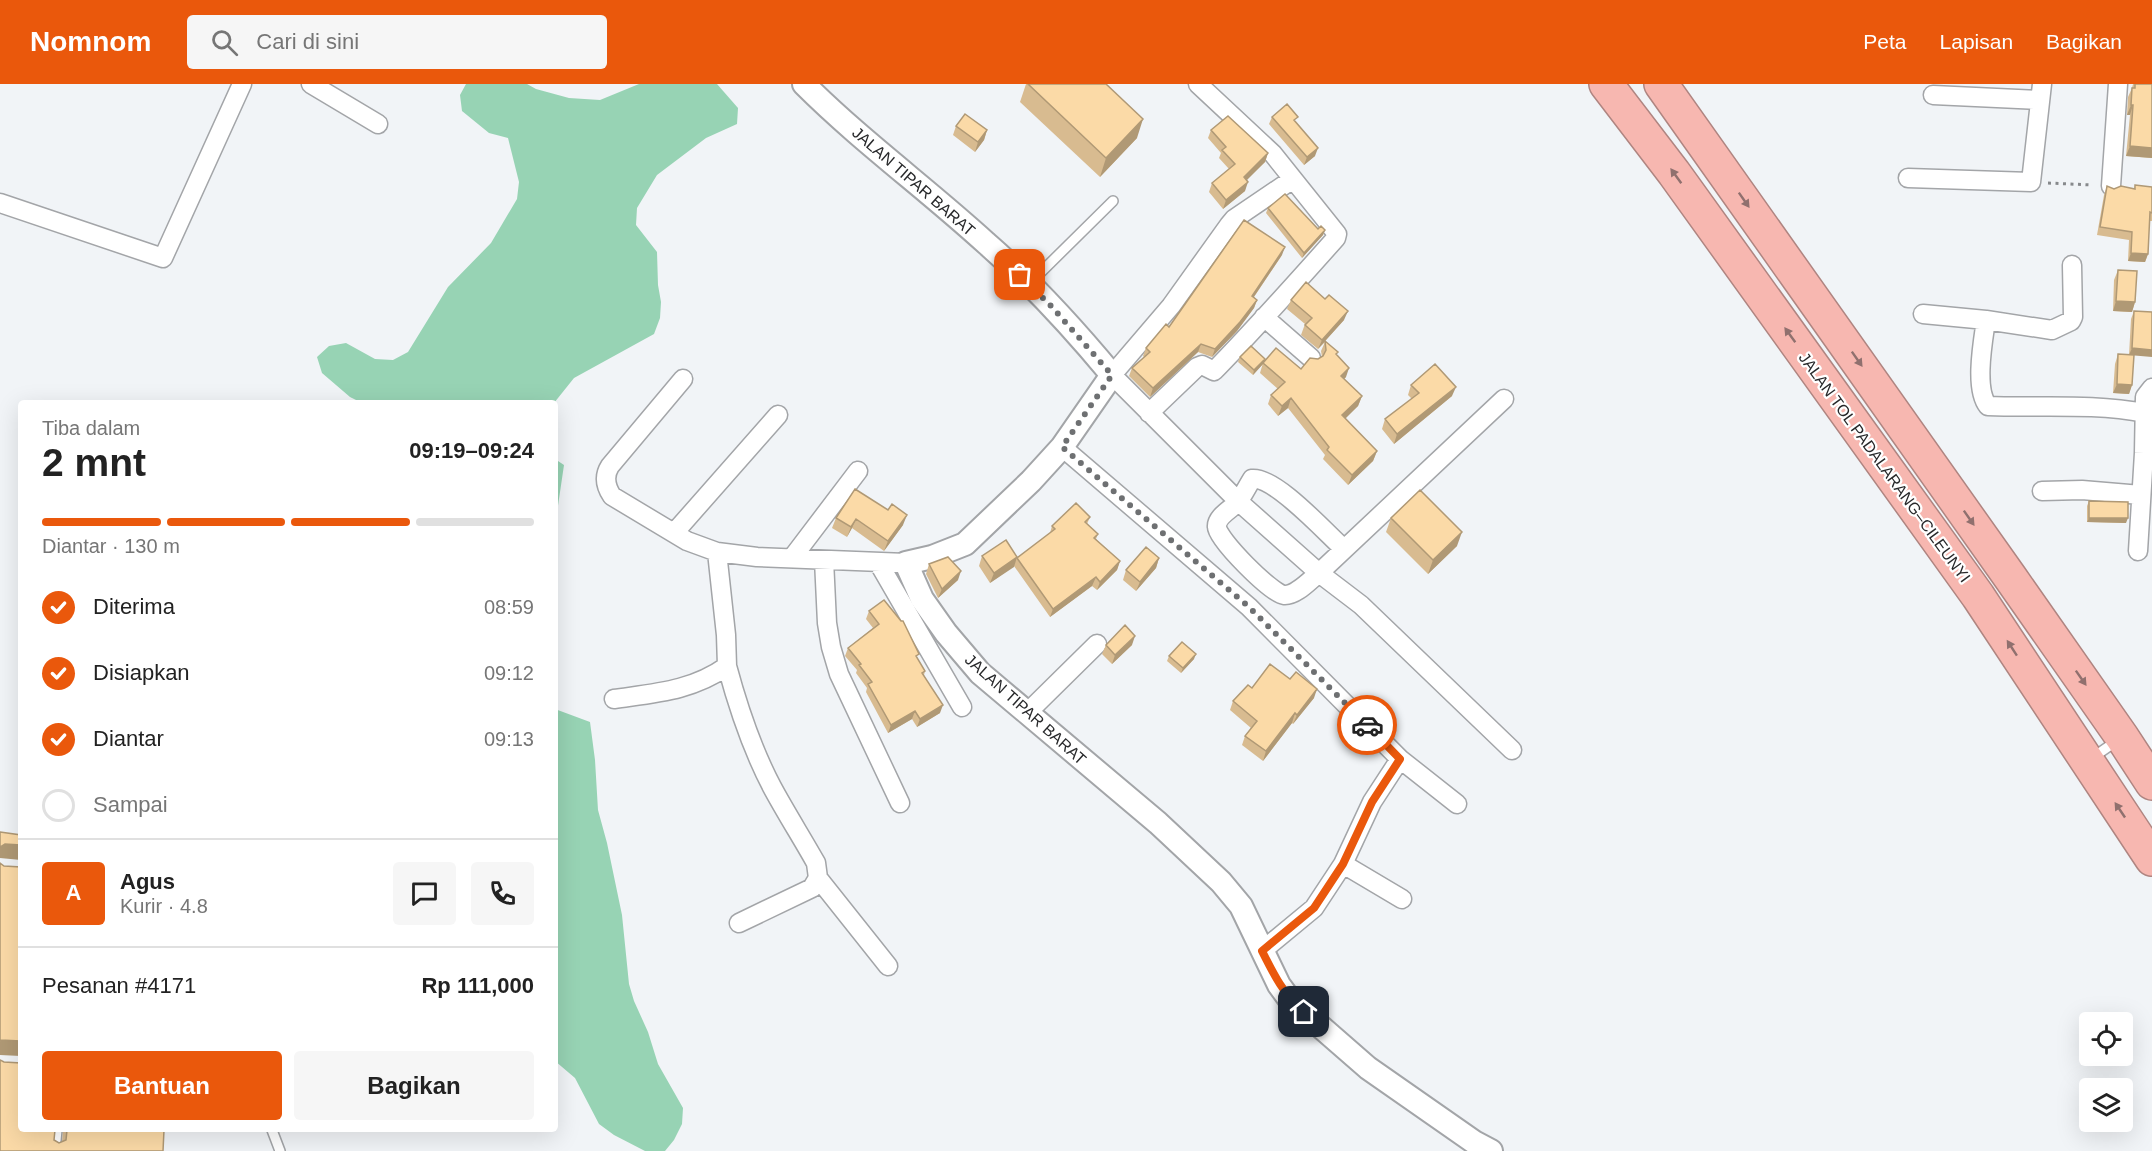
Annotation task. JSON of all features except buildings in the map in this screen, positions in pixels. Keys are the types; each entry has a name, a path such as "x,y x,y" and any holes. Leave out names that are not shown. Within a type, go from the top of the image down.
{"highway":[{"name":"JALAN TOL PADALARANG–CILEUNYI","path":"1606,84 1674,173 1978,596 2152,859"},
{"path":"1661,84 2122,737 2152,783"}],"street":[{"path":"0,203 163,258 242,84"},
{"path":"311,84 378,124"},
{"name":"JALAN TIPAR BARAT","path":"804,84 988,244 1052,307 1112,375"},
{"path":"1149,413 1197,367 1202,365 1214,371 1238,348 1336,238 1337,234 1265,146 1198,84"},
{"path":"2111,186 2118,84"},
{"path":"1908,178 2031,182 2040,92 1933,95"},
{"path":"683,379 606,472 608,490 612,496 687,541 717,552 906,563 932,557 965,544 1031,480 1062,447 1112,375 1171,306 1234,219 1293,179"},
{"path":"1923,314 1986,320 2052,330 2071,321 2073,317 2072,265"},
{"path":"1264,317 1311,358"},
{"path":"1986,320 1981,372 1983,399 1988,406 2098,407 2145,413"},
{"path":"1112,375 1239,502 1319,573 1361,605 1512,750"},
{"path":"2138,550 2145,395 2152,388"},
{"path":"1344,549 1280,490 1264,480 1252,479 1239,502 1217,523 1216,528 1220,537 1275,591 1285,595 1292,594 1319,573 1504,399"},
{"path":"674,533 778,415"},
{"path":"1062,447 1249,607 1400,759 1457,804"},
{"path":"792,558 858,471"},
{"path":"2042,491 2082,490 2141,495"},
{"path":"717,552 727,666 736,699 755,750 772,786 816,863 818,878 888,966"},
{"path":"824,560 827,623 838,674 900,803"},
{"path":"878,562 962,707"},
{"name":"JALAN TIPAR BARAT","path":"906,563 922,599 946,633 980,672 1026,714 1158,823 1221,882 1241,906 1279,985 1290,1000 1368,1068 1474,1142 1491,1151"},
{"path":"1026,714 1097,644"},
{"path":"614,699 688,686 706,680 727,666"},
{"path":"1262,951 1314,908 1343,864 1372,802 1400,759"},
{"path":"1343,864 1402,899"},
{"path":"739,923 812,888 818,878"}],"lane":[{"path":"1029,284 1113,201"},
{"path":"2087,761 2122,737"},
{"path":"55,1151 57,1132"},
{"path":"274,1132 280,1151"}],"green space":[{"path":"466,84 527,84 536,89 569,98 600,100 639,84 717,84 738,108 737,124 706,138 657,175 637,208 636,225 657,252 661,302 660,318 654,334 574,378 556,400 356,400 322,373 317,357 329,346 346,343 375,359 393,360 408,352 448,287 491,243 517,199 519,182 508,138 489,133 462,111 460,95"},
{"path":"558,461 564,465 558,506"},
{"path":"558,710 590,722 598,810 622,915 629,984 658,1064 683,1108 682,1124 674,1140 665,1151 645,1151 614,1135 599,1124 575,1078 558,1064"}],"way so far":[{"path":"1020,275 1052,307 1112,375 1062,447 1249,607 1367,725"}],"route":[{"path":"1304,1012 1290,1000 1279,985 1262,951 1314,908 1343,864 1372,802 1400,759 1367,725"}]}
